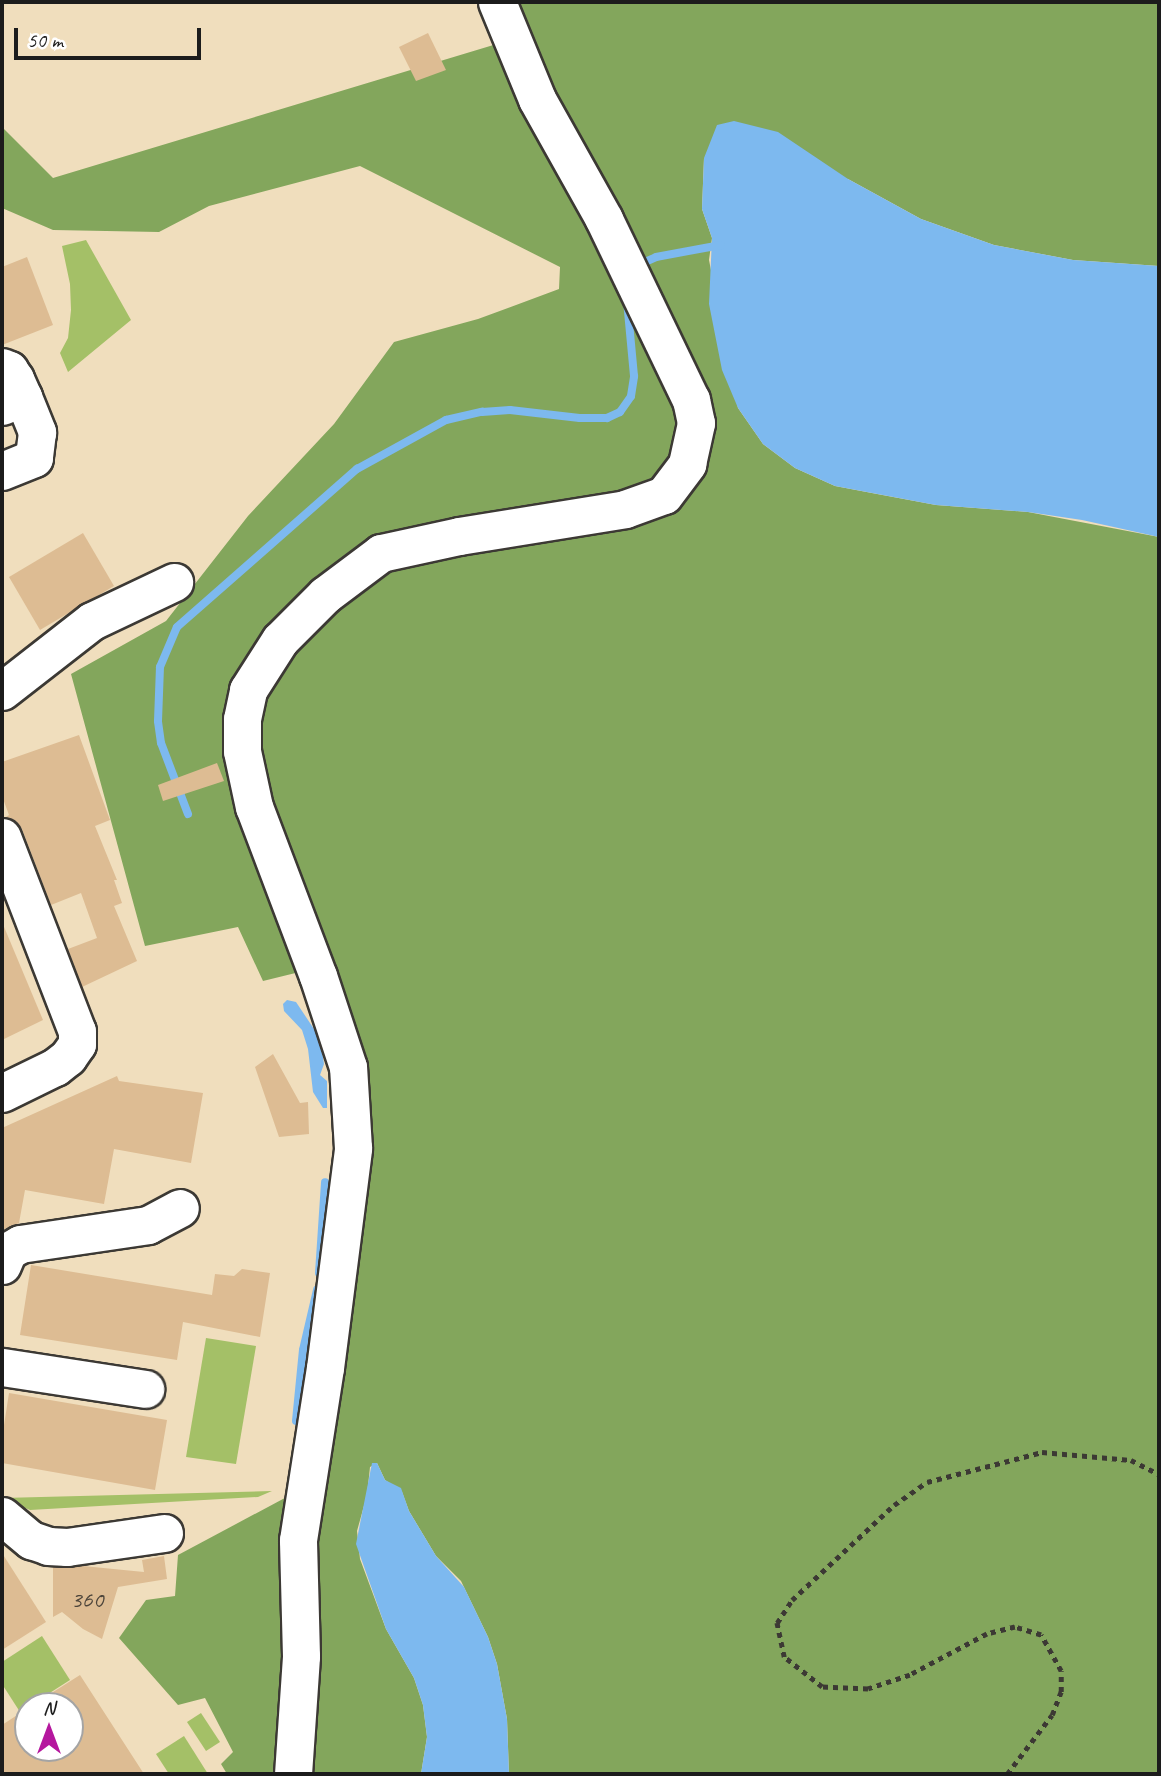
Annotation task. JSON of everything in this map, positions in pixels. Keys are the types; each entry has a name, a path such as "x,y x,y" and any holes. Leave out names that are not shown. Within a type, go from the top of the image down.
{"street":[{"path":"293,1774 301,1656 298,1540 325,1368 353,1148 348,1067 318,976 254,807 242,751 242,719 248,690 280,640 325,595 381,553 459,536 625,509 664,495 687,464 696,423 691,400 604,219 537,99 497,2"},
{"path":"2,367 9,370 15,379 12,401 37,432 34,458 2,471"},
{"path":"2,691 92,621 174,582"},
{"path":"2,837 78,1031 77,1044 68,1057 55,1067 2,1093"},
{"path":"2,1265 8,1251 20,1244 148,1225 180,1208"},
{"path":"2,1367 145,1389"},
{"path":"2,1516 31,1540 48,1546 67,1547 164,1533"}],"path":[{"path":"1007,1774 1052,1715 1061,1692 1061,1671 1041,1635 1015,1627 987,1634 910,1675 868,1689 822,1687 784,1657 777,1623 792,1600 894,1504 927,1482 1042,1452 1130,1460 1159,1474"}],"green space":[{"path":"478,2 1159,2 1159,266 1073,260 994,245 921,219 848,179 704,158 702,209 712,238 709,260 738,408 763,444 795,468 835,486 877,494 936,505 1028,512 1159,537 1159,1774 509,1774 507,1719 497,1664 488,1637 461,1581 436,1556 409,1511 402,1492 385,1480 377,1463 370,1467 367,1495 357,1531 360,1559 386,1629 414,1678 423,1705 427,1737 421,1774 227,1774 221,1764 233,1752 205,1698 178,1705 119,1638 146,1600 175,1596 178,1555 324,1477 365,1177 328,965 263,981 238,927 145,946 71,674 166,621 248,516 334,424 394,342 478,319 559,289 560,267 360,166 209,206 159,232 53,230 2,208 2,127 53,178 510,40"},
{"path":"86,240 131,320 68,372 60,353 68,338 71,310 70,284 62,246"},
{"path":"206,1338 256,1346 236,1464 186,1457"},
{"path":"272,1491 258,1497 30,1510 2,1498"},
{"path":"42,1636 70,1680 51,1692 14,1692 14,1703 2,1684 2,1662"},
{"path":"201,1713 220,1742 206,1751 187,1722"},
{"path":"184,1736 208,1774 169,1774 156,1754"}],"water":[{"path":"734,121 778,132 848,179 921,219 994,245 1073,260 1159,266 1159,537 1082,520 1028,512 936,505 835,486 795,468 763,444 738,408 722,370 709,304 712,238 702,209 704,158 717,125"},
{"path":"287,1000 296,1002 320,1038 324,1064 320,1075 327,1081 327,1108 323,1108 313,1092 308,1049 302,1030 284,1011 283,1004"},
{"path":"372,1463 377,1463 385,1480 401,1488 409,1511 436,1556 464,1587 488,1637 497,1664 507,1719 509,1774 421,1774 427,1737 423,1705 414,1678 386,1629 356,1544"}],"building":[{"path":"428,33 446,70 416,81 399,47"},
{"path":"27,257 53,325 2,345 2,267"},
{"path":"83,533 114,586 40,630 9,577"},
{"path":"79,735 110,820 95,826 117,880 114,880 122,903 114,906 137,961 82,987 68,949 97,938 81,893 51,905 22,829 16,821 6,817 9,815 2,796 2,762"},
{"path":"217,763 224,781 163,801 158,785"},
{"path":"2,922 43,1020 2,1040"},
{"path":"273,1054 300,1103 308,1102 309,1134 279,1137 255,1067"},
{"path":"117,1076 119,1081 203,1093 191,1163 114,1149 104,1204 25,1190 19,1223 2,1230 2,1128"},
{"path":"31,1265 212,1295 215,1274 234,1276 242,1269 270,1273 260,1337 183,1322 177,1360 20,1335"},
{"path":"9,1393 167,1420 155,1490 2,1463 2,1438"},
{"path":"2,1553 46,1622 2,1650"},
{"path":"164,1556 167,1579 118,1587 102,1639 83,1629 62,1612 53,1617 53,1567 83,1566 144,1572 142,1560"},
{"path":"80,1675 144,1774 2,1774 2,1725 14,1717 14,1762 84,1762 84,1692 53,1692"}],"waterway":[{"path":"636,266 656,257 721,245"},
{"path":"188,814 161,743 158,721 160,667 177,627 357,469 446,420 482,412 510,410 580,418 607,418 620,412 631,396 634,376 627,301"},
{"path":"319,1273 325,1182"},
{"path":"296,1421 303,1350 317,1290"}]}
